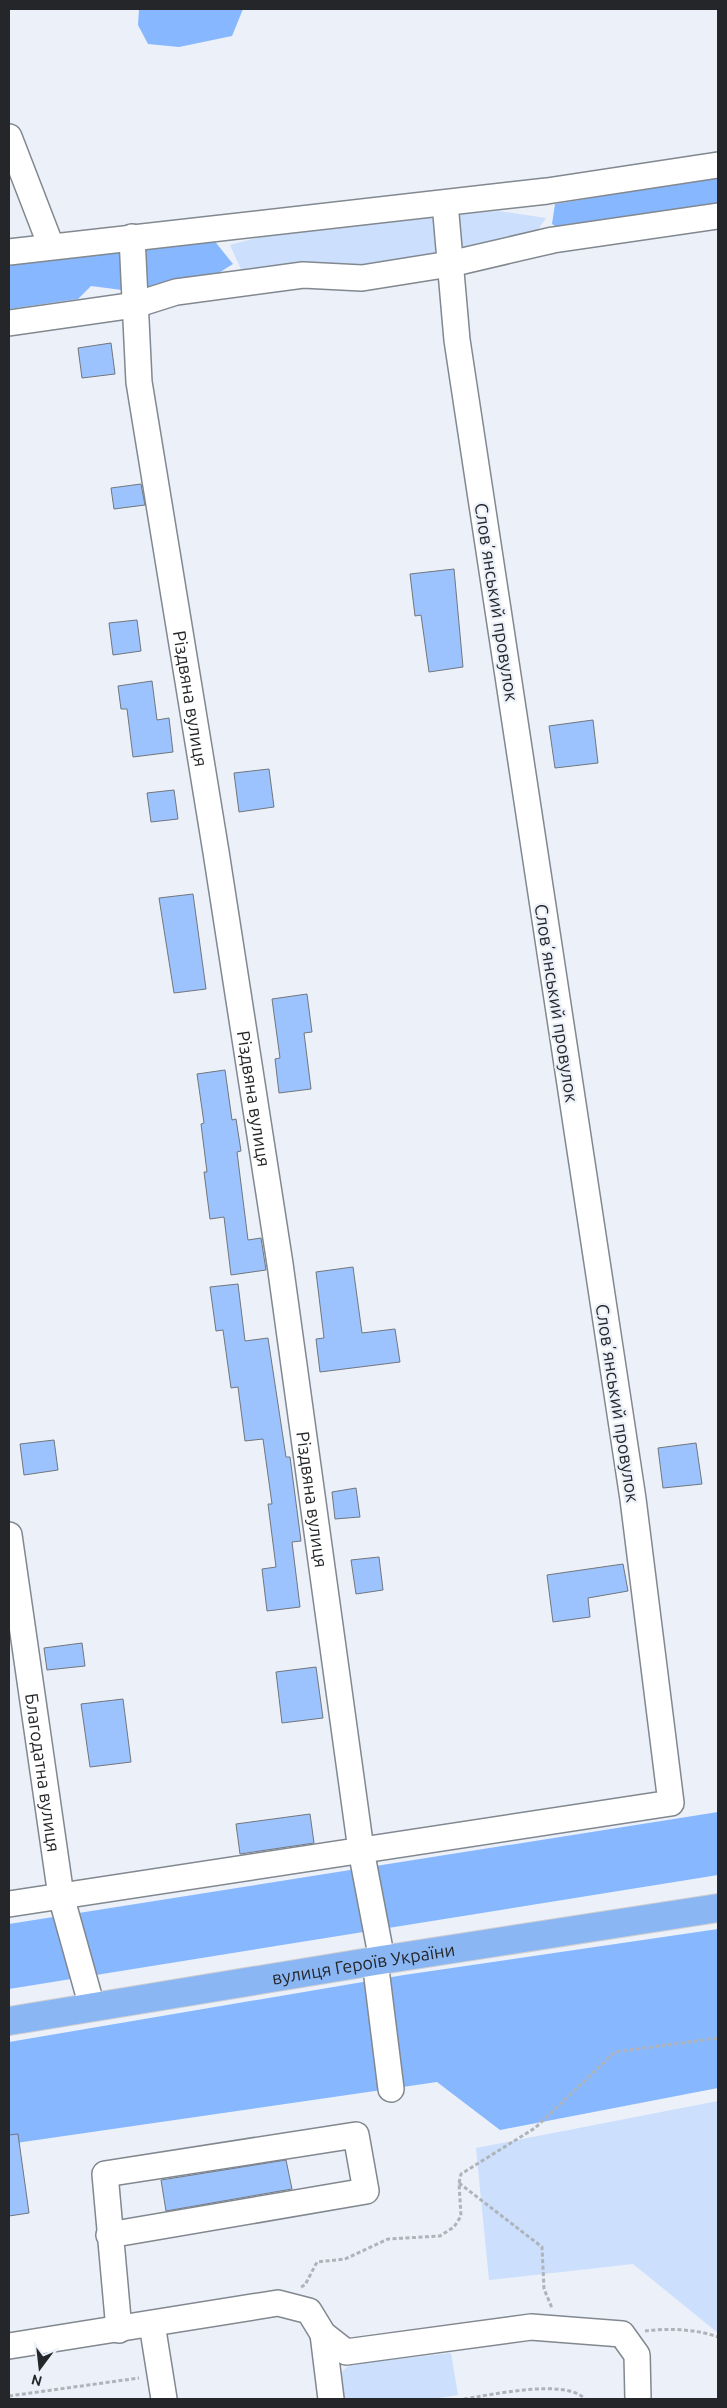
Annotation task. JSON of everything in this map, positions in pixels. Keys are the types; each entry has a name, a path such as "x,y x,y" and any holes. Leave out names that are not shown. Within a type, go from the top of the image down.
{"main road":[{"name":"вулиця Героїв України","path":"9,2021 379,1960 718,1908"}],"street":[{"path":"9,137 51,246"},
{"path":"9,252 547,192 718,165"},
{"name":"Словʼянський провулок","path":"361,1850 671,1802 633,1499 457,340 444,202"},
{"path":"9,323 135,305 176,292 303,276 362,278 450,264 553,240 718,216"},
{"name":"Різдвяна вулиця","path":"132,237 139,382 216,852 280,1264 361,1850 379,1960 391,2088"},
{"name":"Благодатна вулиця","path":"9,1535 61,1896 92,2007"},
{"path":"9,1904 361,1850"},
{"path":"109,2235 366,2191 356,2135 105,2174 109,2235 119,2330"},
{"path":"9,2346 119,2330 278,2303 309,2312 323,2334 346,2352 531,2327 622,2334 637,2355 638,2399"},
{"path":"152,2324 162,2374 164,2399"},
{"path":"323,2334 331,2399"}],"path":[{"path":"278,2303 305,2285 317,2262 345,2259 388,2239 440,2236 454,2227 462,2216 459,2183 462,2174 535,2128 615,2052 718,2038"},
{"path":"459,2183 542,2247 544,2289 562,2329"},
{"path":"622,2334 660,2329 708,2333 718,2336"},
{"path":"9,2396 162,2374"},
{"path":"464,2399 531,2390 569,2390 585,2399"}],"shaded area":[{"path":"139,9 243,9 232,36 179,47 148,44 138,25"},
{"path":"718,177 718,210 568,234 552,224 555,204"},
{"path":"499,211 546,218 535,234 387,262 245,278 230,245 286,230"},
{"path":"209,234 233,264 201,284 130,291 91,286 78,299 9,309 9,264"},
{"path":"718,1812 718,1875 9,1989 9,1924"},
{"path":"718,1929 718,2088 500,2130 437,2082 9,2144 9,2042 404,1975"},
{"path":"718,2101 718,2333 633,2264 489,2280 476,2148"},
{"path":"451,2353 458,2395 433,2399 341,2399 340,2375 351,2364"}],"building":[{"path":"111,343 115,374 82,378 78,348"},
{"path":"141,484 145,505 114,509 111,488"},
{"path":"454,569 463,667 429,672 421,615 415,616 410,574"},
{"path":"137,620 141,651 113,655 109,623"},
{"path":"152,681 157,720 169,718 173,752 133,757 127,709 121,709 118,686"},
{"path":"593,720 598,763 555,768 549,726"},
{"path":"269,769 274,807 239,812 234,773"},
{"path":"174,790 178,819 151,822 147,793"},
{"path":"193,894 206,989 174,993 159,898"},
{"path":"307,994 312,1032 304,1033 311,1089 279,1093 275,1059 280,1058 272,999"},
{"path":"225,1070 232,1120 236,1119 241,1151 237,1152 248,1240 261,1238 266,1270 231,1275 224,1217 210,1219 204,1172 207,1172 201,1124 204,1123 197,1074"},
{"path":"353,1267 362,1333 395,1329 400,1362 320,1372 316,1339 324,1338 316,1272"},
{"path":"238,1284 245,1341 268,1338 286,1457 290,1457 301,1541 292,1542 300,1607 267,1611 262,1569 276,1567 268,1504 272,1504 263,1439 245,1441 238,1387 231,1388 223,1330 216,1331 210,1287"},
{"path":"54,1440 58,1470 24,1475 20,1444"},
{"path":"696,1443 702,1484 663,1488 658,1448"},
{"path":"356,1488 360,1517 335,1519 332,1492"},
{"path":"379,1557 383,1590 356,1594 351,1560"},
{"path":"623,1564 628,1591 588,1598 590,1617 553,1622 547,1575"},
{"path":"82,1643 85,1666 47,1670 44,1648"},
{"path":"316,1667 323,1718 282,1723 276,1672"},
{"path":"123,1699 131,1762 90,1767 81,1704"},
{"path":"310,1814 314,1843 240,1854 236,1824"},
{"path":"18,2134 29,2213 9,2216 9,2135"},
{"path":"286,2160 292,2189 166,2211 161,2180"}]}
